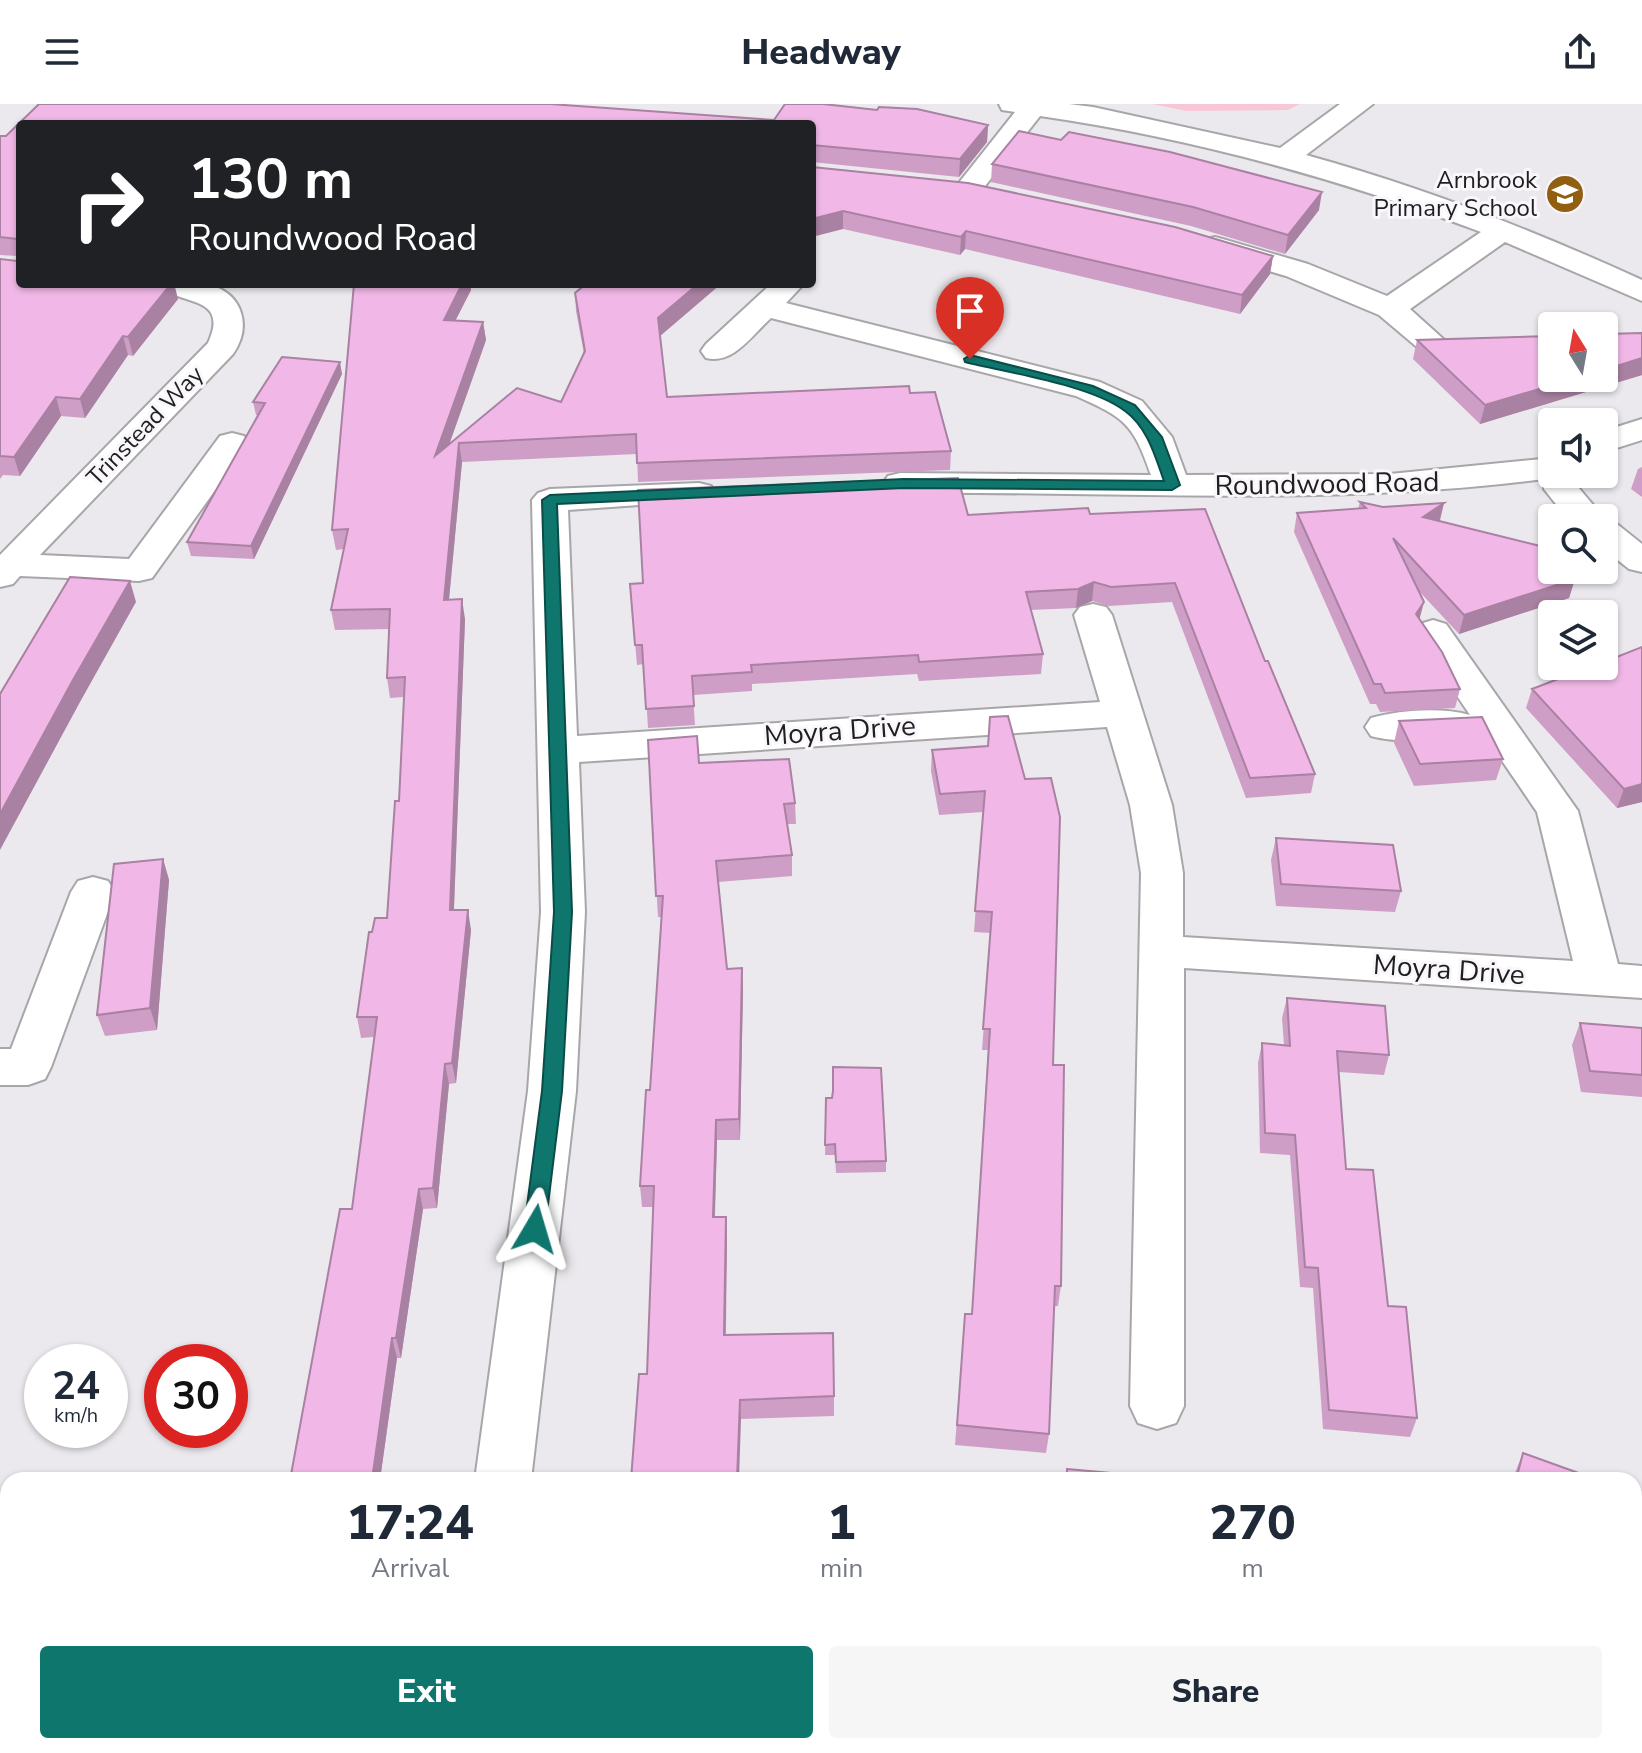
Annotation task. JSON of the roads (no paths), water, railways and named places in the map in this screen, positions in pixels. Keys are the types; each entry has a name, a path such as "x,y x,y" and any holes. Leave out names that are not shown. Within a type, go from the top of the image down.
{"street":[{"path":"1284,158 1341,114 1360,104"},
{"path":"968,190 1023,105 1152,128 1284,158 1443,207 1503,230 1642,292"},
{"path":"1390,308 1503,230"},
{"path":"1195,239 1297,270 1390,308 1435,346"},
{"name":"Trinstead Way","path":"5,571 222,347 229,336 230,322 225,310 212,297 186,288"},
{"path":"717,351 785,288"},
{"path":"764,307 1088,389 1130,408 1147,427 1155,437 1172,485"},
{"path":"1618,437 1642,429"},
{"path":"5,571 139,570 232,443"},
{"name":"Roundwood Road","path":"873,485 1364,486 1471,481 1538,470"},
{"path":"1561,488 1574,504"},
{"path":"504,1472 552,1091 563,912 550,500 734,491"},
{"path":"1618,543 1642,561"},
{"path":"1093,615 1153,819 1162,873 1157,1406"},
{"path":"1433,632 1557,811 1621,981"},
{"name":"Moyra Drive","path":"558,750 1123,713"},
{"path":"1385,727 1495,722"},
{"path":"0,1067 28,1067 93,892"},
{"name":"Moyra Drive","path":"1161,951 1621,981"}],"place":[{"name":"Arnbrook Primary School","path":"1565,194"}]}
